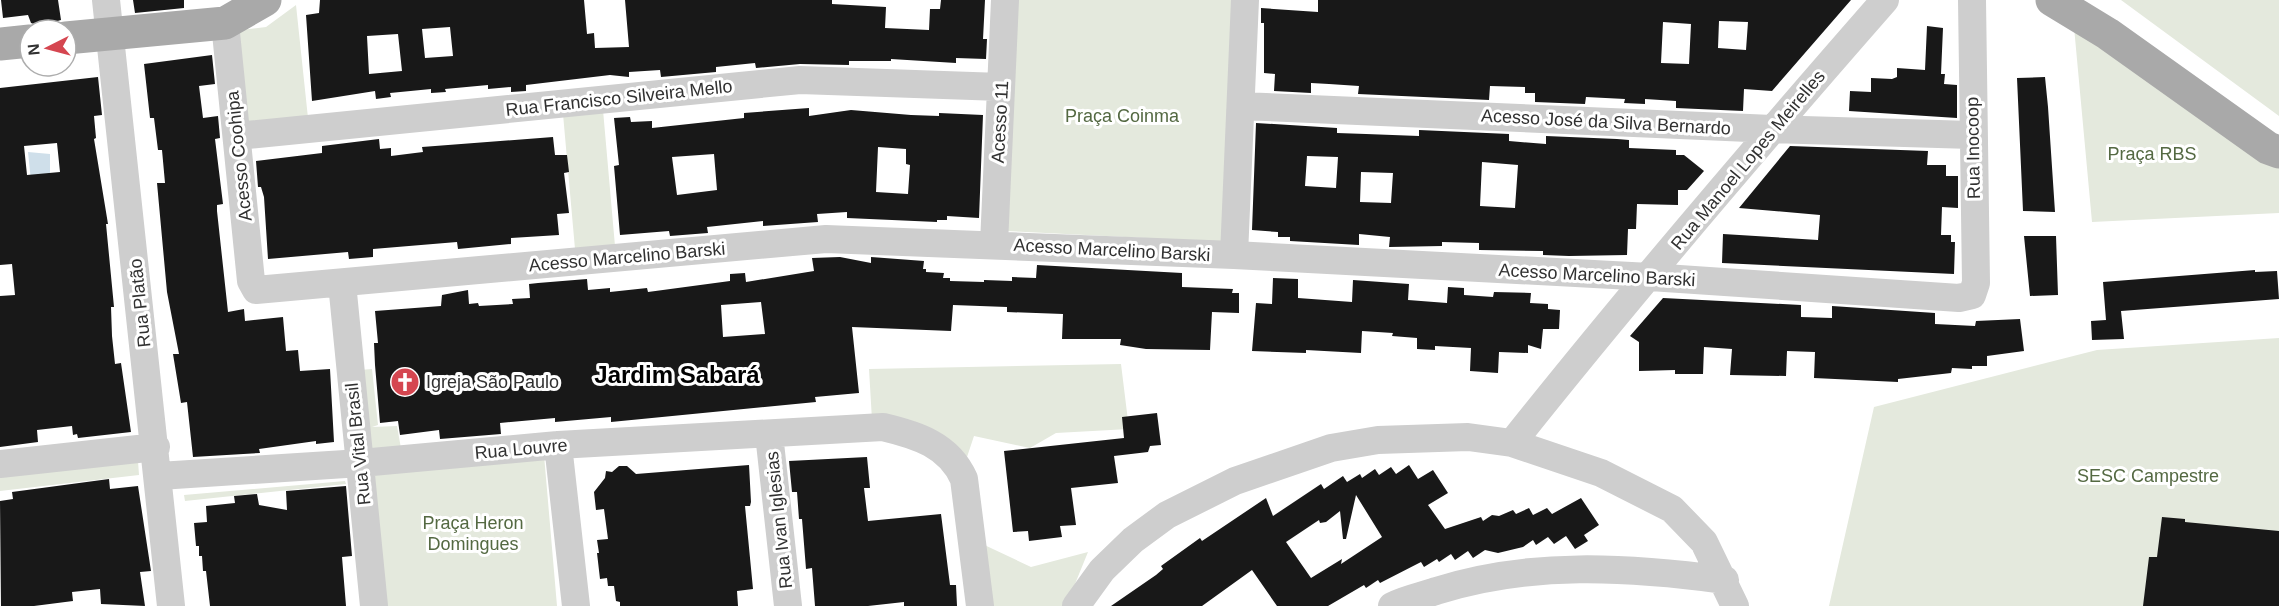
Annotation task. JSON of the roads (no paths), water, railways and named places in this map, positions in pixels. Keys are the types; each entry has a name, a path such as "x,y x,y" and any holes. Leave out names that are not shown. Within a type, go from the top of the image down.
{"main road":[{"path":"2052,0 2108,34 2268,148 2279,152"},
{"path":"78,37 109,34 246,8"},
{"path":"0,44 18,42"}],"street":[{"name":"Rua Platão","path":"106,0 156,447 171,606"},
{"name":"Acesso 11","path":"994,244 1005,0"},
{"path":"1234,255 1245,0"},
{"name":"Rua Manoel Lopes Meirelles","path":"1512,443 1568,372 1772,129 1885,0"},
{"name":"Rua Inocoop","path":"1972,0 1972,135 1976,283 1972,295"},
{"name":"Acesso Coohipa","path":"246,8 237,136 253,289"},
{"name":"Rua Francisco Silveira Mello","path":"237,136 800,80 1001,87"},
{"name":"Acesso José da Silva Bernardo","path":"1241,106 1772,129 1972,135"},
{"name":"Acesso Marcelino Barski","path":"253,289 826,239 1234,255 1650,277 1959,298 1972,295"},
{"name":"Rua Vital Brasil","path":"342,283 374,606"},
{"name":"Rua Louvre","path":"159,476 361,463 558,445 883,427 915,435 933,444 958,466 964,479 980,606"},
{"name":"Rua Ivan Iglesias","path":"769,434 788,606"},
{"path":"1076,606 1102,570 1142,534 1189,503 1268,481 1331,448 1378,440 1468,437 1512,443 1601,473 1672,510 1704,542 1725,580 1735,606"},
{"path":"558,445 576,606"},
{"path":"0,464 156,447"},
{"path":"1392,606 1474,579 1561,568 1654,571 1725,580"}],"place":[{"name":"Igreja São Paulo","path":"405,382"}],"district":[{"name":"Jardim Sabará","path":"677,374"}],"park label":[{"name":"Praça Coinma","path":"1122,116"},
{"name":"Praça RBS","path":"2152,154"},
{"name":"SESC Campestre","path":"2148,476"},
{"name":"Praça Heron Domingues","path":"473,533"}]}
